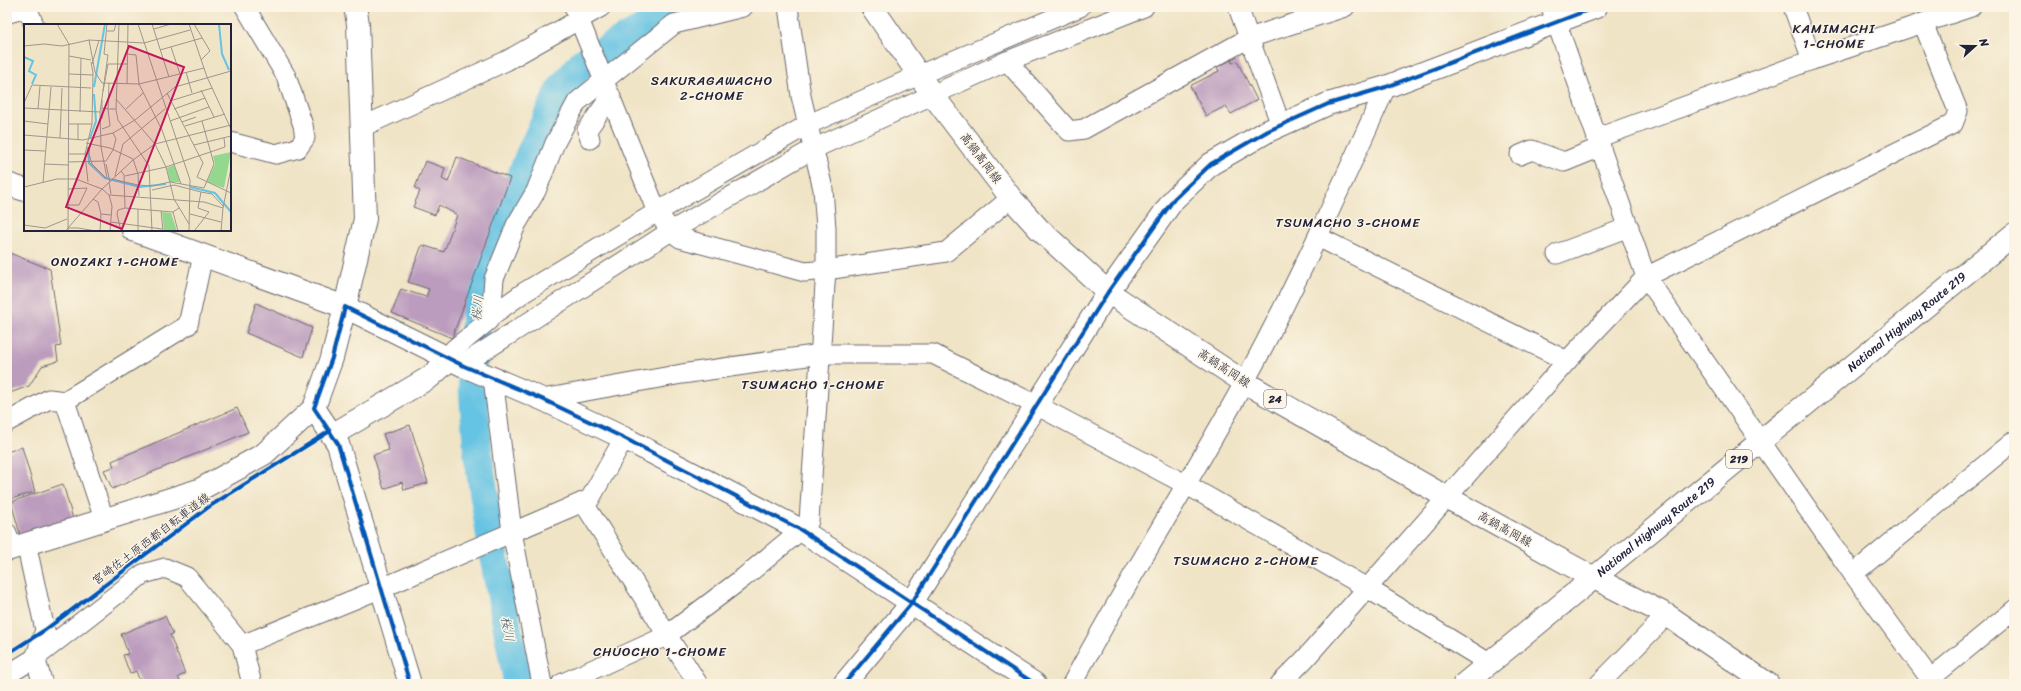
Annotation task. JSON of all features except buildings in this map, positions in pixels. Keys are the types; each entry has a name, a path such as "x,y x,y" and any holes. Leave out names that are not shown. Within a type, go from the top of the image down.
{"main road":[{"path":"7,12 26,7"},
{"path":"13,544 104,519 199,490 264,454 314,408 332,358 365,219 358,24 355,7"},
{"name":"高鍋高岡線","path":"872,7 932,94 1011,198 1039,229 1108,292 1244,382 1446,497 1594,578 1667,615 1768,684"},
{"path":"844,684 911,604 1108,292 1174,199 1211,164 1268,131 1328,104 1386,86 1553,14 1596,7"},
{"path":"7,184 24,190"},
{"path":"136,231 345,307 624,438 800,530 1035,684"},
{"name":"National Highway Route 219","path":"1464,684 2014,234"},
{"path":"332,435 458,360"},
{"path":"314,408 338,444 410,684"}],"street":[{"path":"26,7 34,24"},
{"path":"231,142 276,154 298,148 304,138 302,125 286,76 245,7"},
{"path":"362,127 506,61 578,17 601,7"},
{"path":"489,318 494,279 516,225 536,191 556,142 577,102 605,83 674,24 743,7"},
{"path":"561,684 666,636 743,578 809,521 826,270 826,228 823,189 807,125 788,7"},
{"path":"458,360 489,318 523,293 657,212 807,125 919,74 1080,7"},
{"path":"458,360 500,339 671,231 813,149 1007,61 1144,7"},
{"path":"1238,7 1281,125"},
{"path":"1007,61 1069,130 1084,129 1249,38 1345,7"},
{"path":"1793,7 1812,60"},
{"path":"1520,155 1532,150 1564,162 1599,143 1812,60 1971,7"},
{"path":"1553,14 1646,277 1853,574 1932,682 2014,610"},
{"path":"578,17 657,212 671,231 680,238 805,272 826,270 946,252 1011,198"},
{"path":"1280,684 1304,660 1567,361 1646,277 1953,124 1958,111 1923,24"},
{"path":"590,139 587,130 605,83"},
{"path":"1072,684 1108,616 1187,485 1244,382 1318,237 1386,86"},
{"path":"1558,254 1629,227"},
{"path":"1318,237 1567,361"},
{"path":"7,422 48,399 65,401 188,325 203,256"},
{"path":"542,399 682,374 821,354 933,354 1036,405 1187,485 1366,588 1489,663"},
{"path":"490,376 509,533 542,684"},
{"path":"65,401 104,519"},
{"path":"242,645 382,588 590,499 624,438"},
{"path":"1853,574 2014,441"},
{"path":"583,502 666,636 698,684"},
{"path":"13,544 45,630 35,658 43,684"},
{"path":"7,674 35,658 143,574 165,568 187,577 242,645 252,684"},
{"path":"1599,684 1667,615"}],"waterway":[{"name":"桜川","path":"518,684 494,558 478,456 472,375 477,296 529,156 560,90 583,62 645,28 677,7"}],"cycle path":[{"path":"844,684 911,604 1108,292 1174,199 1211,164 1268,131 1328,104 1386,87 1596,7"},
{"path":"410,684 338,444 314,408 332,358 345,307 464,366 542,399 624,438 801,530 1035,684"},
{"name":"宮崎佐土原西都自転車道線","path":"7,654 45,630 210,506 330,431"}],"district":[{"name":"KAMIMACHI 1-CHOME","path":"1834,36"},
{"name":"SAKURAGAWACHO 2-CHOME","path":"712,88"},
{"name":"TSUMACHO 3-CHOME","path":"1348,222"},
{"name":"ONOZAKI 1-CHOME","path":"115,261"},
{"name":"TSUMACHO 1-CHOME","path":"813,384"},
{"name":"TSUMACHO 2-CHOME","path":"1246,560"},
{"name":"CHUOCHO 1-CHOME","path":"660,651"}]}
